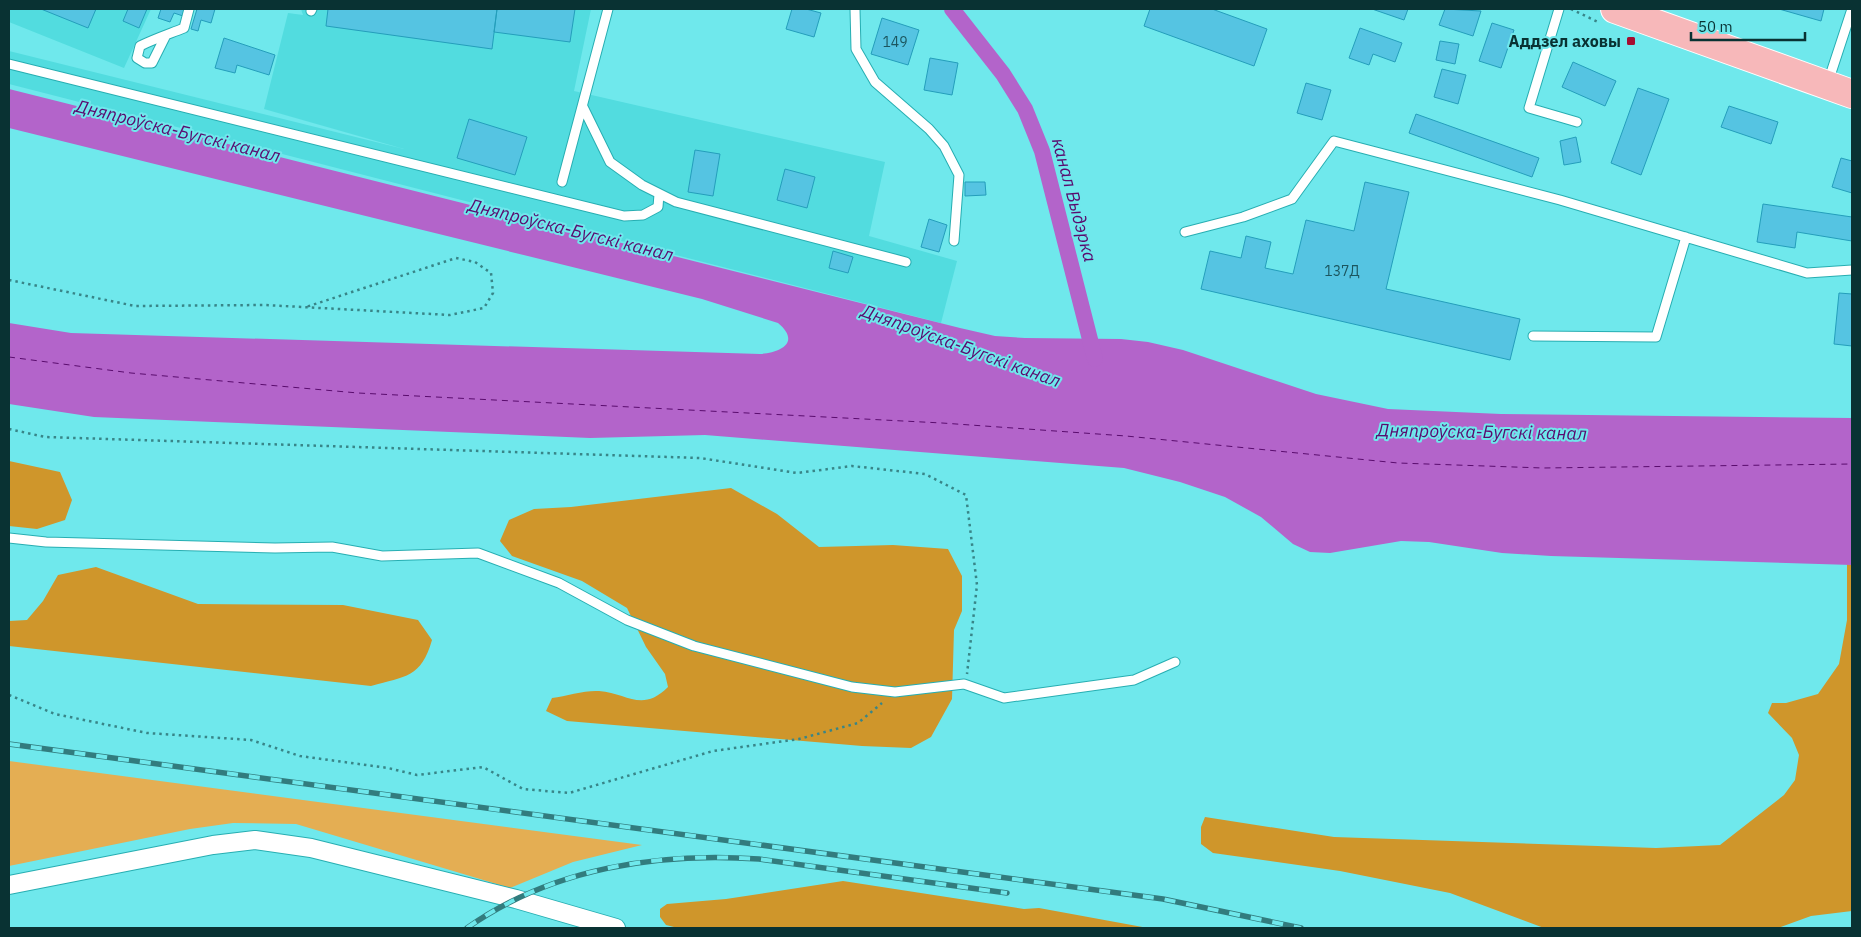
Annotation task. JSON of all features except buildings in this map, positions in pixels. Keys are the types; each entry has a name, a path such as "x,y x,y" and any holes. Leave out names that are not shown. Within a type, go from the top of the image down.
{"main road":[{"path":"1616,9 1852,94"}],"street":[{"path":"9,886 214,845 255,840 311,848 516,899 616,928"}],"lane":[{"path":"166,35 184,28 189,9"},
{"path":"562,182 608,9"},
{"path":"855,9 856,50 876,82 929,129 944,146 959,175 954,241"},
{"path":"1558,9 1529,108 1577,122"},
{"path":"1827,85 1852,9"},
{"path":"9,64 624,216 643,215 658,207 659,194"},
{"path":"583,107 610,162 642,185 659,194 676,202 906,262"},
{"path":"1185,232 1242,217 1292,199 1334,140 1560,200 1808,273 1852,270"},
{"path":"1533,336 1656,337 1686,237"},
{"path":"9,538 46,542 275,548 332,547 382,556 478,553 559,583 627,620 694,646 852,687 895,692 964,684 1004,698 1134,680 1175,662"}],"path":[{"path":"9,280 136,306 265,305 306,307 450,314 484,308 492,293 491,273 475,262 456,258 306,307"},
{"path":"9,429 55,437 700,458 796,473 852,466 925,474 966,495 977,585 969,668 964,684"},
{"path":"9,695 55,714 147,732 252,740 300,756 388,768 417,775 483,767 523,789 569,793 712,751 799,740 858,723 895,692"}],"shaded area":[{"path":"9,9 151,9 124,68 9,22"},
{"path":"301,9 591,9 574,91 885,162 869,236 957,261 941,323 9,84 9,51 404,149 264,109 288,13 303,15"},
{"path":"9,461 60,472 72,500 65,520 37,529 9,526"},
{"path":"731,488 777,514 819,547 893,545 948,549 962,576 962,611 954,630 952,699 931,737 911,748 862,746 567,721 546,711 552,698 582,692 609,692 634,700 642,700 659,695 668,687 665,674 646,647 627,608 582,581 512,556 500,541 509,520 534,509 571,507"},
{"path":"1847,564 1852,565 1852,911 1811,916 1778,928 1544,928 1450,893 1340,871 1213,853 1201,844 1201,827 1205,817 1334,837 1656,848 1720,845 1784,795 1795,780 1799,755 1792,738 1768,713 1772,703 1786,703 1818,694 1839,664 1847,620"},
{"path":"96,567 198,604 343,605 418,620 432,640 423,662 411,674 371,686 9,646 9,621 27,620 43,601 58,575"},
{"path":"9,761 642,845 573,862 510,888 296,824 233,823 190,829 9,866"},
{"path":"843,881 1024,909 1039,908 1148,928 678,928 666,925 660,917 660,909 667,904 726,899"}],"water":[{"name":"Дняпроўска-Бугскі канал","path":"9,89 960,328 995,336 1121,339 1148,342 1183,350 1316,394 1388,409 1501,414 1852,418 1852,565 1551,556 1502,553 1429,542 1401,541 1330,553 1310,552 1293,544 1261,517 1225,497 1180,482 1124,468 705,435 590,438 94,417 9,404 9,323 71,333 760,354 781,349 788,341 788,336 778,323 702,299 9,128"}],"waterway":[{"name":"канал Выдэрка","path":"952,9 1003,74 1025,109 1042,151 1095,359"}],"ferry route":[{"path":"9,357 131,373 358,393 942,423 1126,436 1398,463 1543,468 1852,464"}],"railway":[{"path":"9,744 1163,899 1301,928"},
{"path":"467,928 500,908 534,891 570,878 607,868 683,858 759,859 1007,893"}],"place":[{"name":"Аддзел аховы","path":"1631,41"}]}
